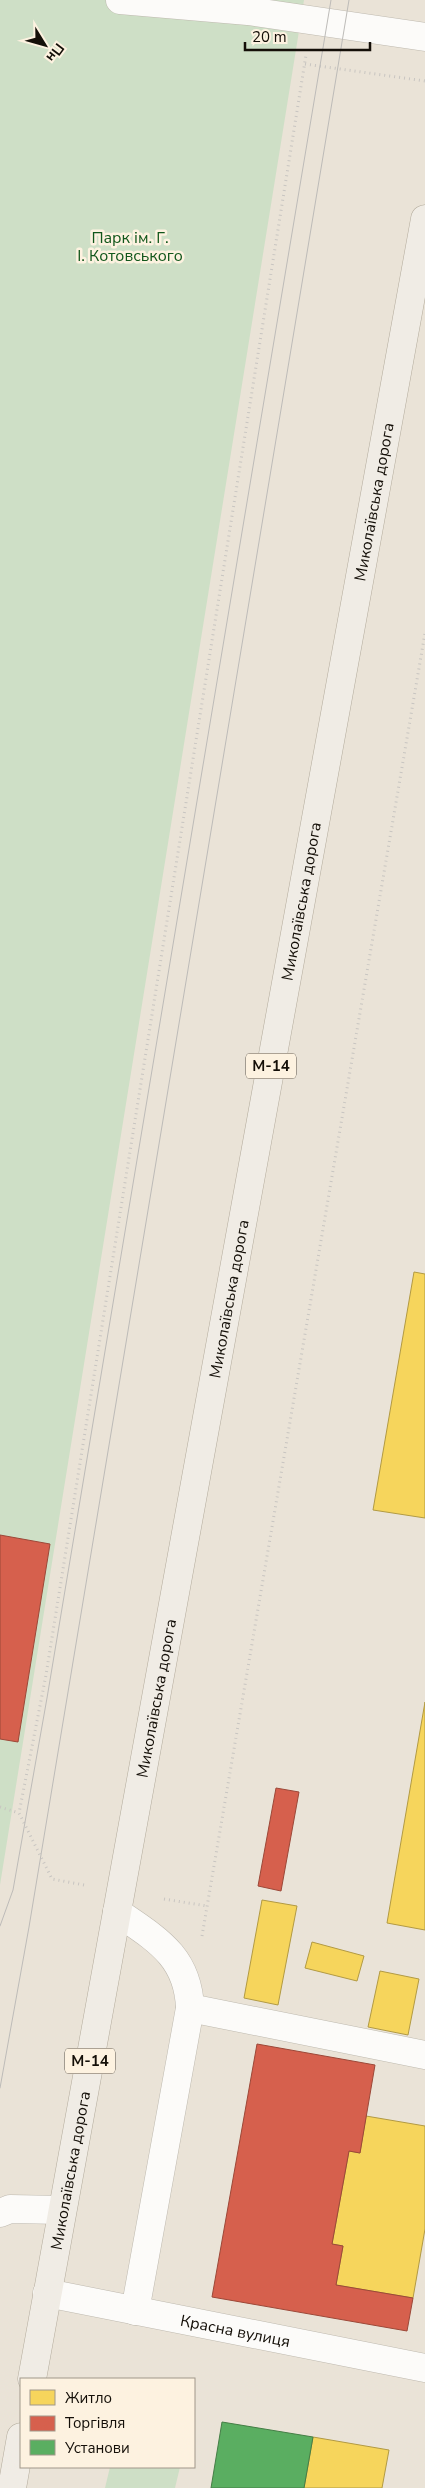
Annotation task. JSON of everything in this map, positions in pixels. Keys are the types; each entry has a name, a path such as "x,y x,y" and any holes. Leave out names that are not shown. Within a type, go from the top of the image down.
{"main road":[{"name":"Миколаївська дорога","path":"32,2378 425,219"},
{"path":"12,2488 20,2443"}],"street":[{"path":"120,0 248,11 285,8 312,20 425,37"},
{"path":"117,1912 162,1944 182,1970 189,1991 190,2008 135,2310"},
{"path":"190,2008 425,2055"},
{"path":"0,2213 10,2209 62,2210"},
{"name":"Красна вулиця","path":"47,2294 425,2368"}],"path":[{"path":"22,1795 48,1665 312,20"},
{"path":"305,64 425,81"},
{"path":"201,1943 425,633"},
{"path":"0,1807 19,1813"}],"green space":[{"name":"Парк ім. Г. І. Котовського","path":"0,0 304,0 0,1885"},
{"path":"110,2468 180,2468 175,2488 105,2488"}],"building: Житло":[{"path":"414,1272 425,1274 425,1518 373,1510"},
{"path":"425,1702 425,1930 387,1923"},
{"path":"262,1900 297,1906 278,2005 244,1998"},
{"path":"312,1942 364,1956 357,1981 305,1968"},
{"path":"380,1971 419,1979 408,2035 368,2027"},
{"path":"366,2116 425,2126 425,2229 413,2298 336,2285 343,2246 332,2244 349,2151 360,2153"},
{"path":"313,2437 389,2450 382,2488 304,2488"}],"building: Торгівля":[{"path":"0,1535 50,1544 18,1742 0,1739"},
{"path":"276,1788 299,1792 281,1891 258,1886"},
{"path":"257,2044 375,2065 360,2153 349,2151 332,2244 343,2246 336,2285 413,2298 407,2331 212,2297"}],"building: Установи":[{"path":"222,2422 313,2437 304,2488 211,2488"}],"tram line":[{"path":"0,1926 13,1890 47,1698 331,0"},
{"path":"0,2088 29,1927 349,0"}]}
